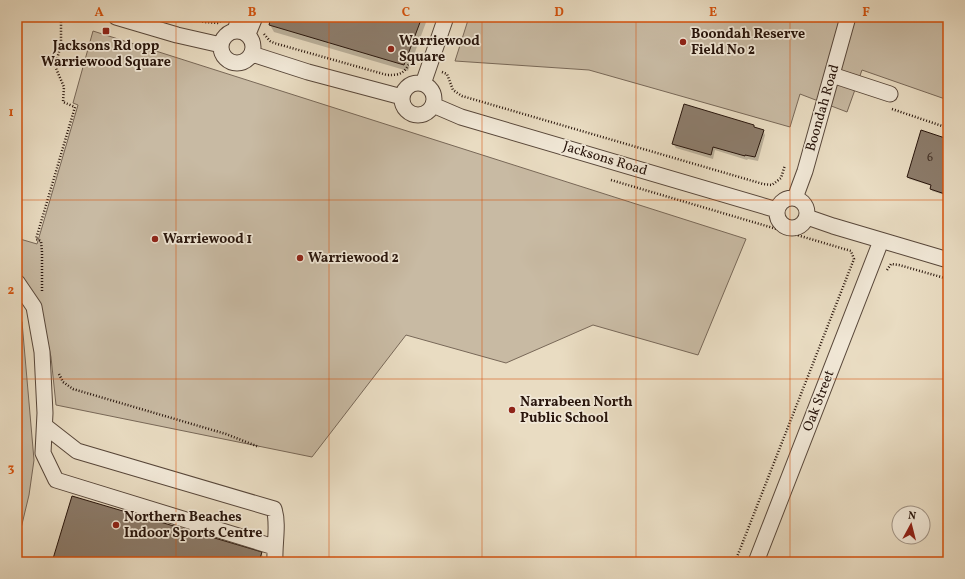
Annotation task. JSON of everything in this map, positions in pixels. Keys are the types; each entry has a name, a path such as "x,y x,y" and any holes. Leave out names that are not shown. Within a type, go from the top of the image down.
{"street":[{"path":"116,17 177,35 221,45"},
{"path":"241,27 252,40 254,47 252,54 248,59 236,63 224,57 221,45 223,38 228,33 241,27 255,17"},
{"path":"423,84 446,17"},
{"name":"Boondah Road","path":"796,198 848,17"},
{"path":"252,54 308,72 402,97"},
{"path":"832,75 888,100"},
{"path":"417,83 427,86 434,95 433,105 430,110 426,114 420,116 409,113 402,103 402,97 404,92 412,85 417,83"},
{"name":"Jacksons Road","path":"433,105 461,117 777,210"},
{"path":"787,198 796,198 804,203 808,211 804,223 800,227 791,228 781,224 777,215 777,210 787,198"},
{"path":"807,217 948,260"},
{"name":"Oak Street","path":"756,562 882,241"},
{"path":"17,282 34,307 42,352 45,413 44,426 43,453 56,480 275,555 277,516 274,509 77,451 44,426"}],"path":[{"path":"42,295 41,241 36,239 75,107 63,102 64,87 55,66 61,45 61,20 47,17"},
{"path":"188,17 204,22 219,23 224,17"},
{"path":"255,17 264,21 263,29 265,36 270,41 387,75 398,75 406,70 411,60 447,74 453,90 462,96 763,184 772,185 781,178 785,165"},
{"path":"888,100 948,128"},
{"path":"611,180 852,251 854,259 735,562"},
{"path":"887,271 891,264 899,265 948,279"},
{"path":"58,372 64,382 73,389 226,434 259,447"}],"shaded area":[{"path":"469,17 948,17 948,100 862,70 847,112 800,94 790,127 589,70 455,61"},
{"path":"93,31 746,239 698,355 593,325 506,363 406,335 312,457 56,405 51,357 38,300 17,270 17,242 20,239 37,244 78,105 73,103"},
{"path":"17,313 22,322 34,460 29,495 17,545"}],"building":[{"path":"271,17 422,17 404,65 269,25"},
{"path":"684,104 754,125 754,127 764,130 755,157 745,156 713,147 711,155 672,144"},
{"path":"921,130 948,139 948,195 930,189 931,185 907,177"},
{"name":"Northern Beaches Indoor Sports Centre","path":"72,496 262,552 259,562 52,562"}],"place":[{"name":"Jacksons Rd opp Warriewood Square","path":"106,31"},
{"name":"Boondah Reserve Field No 2","path":"683,42"},
{"name":"Warriewood Square","path":"391,49"},
{"name":"Warriewood 1","path":"155,239"},
{"name":"Warriewood 2","path":"300,258"},
{"name":"Narrabeen North Public School","path":"512,410"},
{"name":"Northern Beaches Indoor Sports Centre","path":"116,525"}]}
